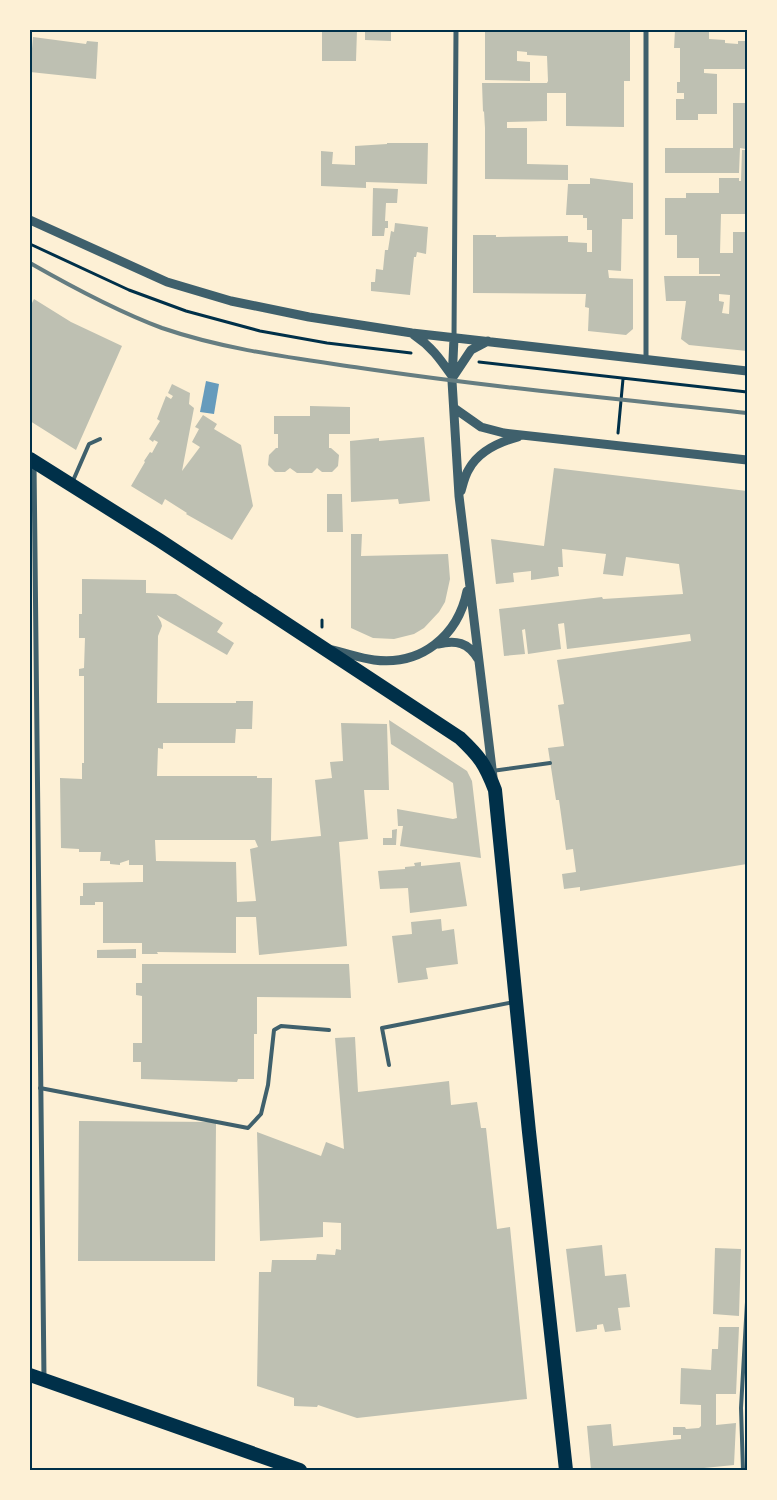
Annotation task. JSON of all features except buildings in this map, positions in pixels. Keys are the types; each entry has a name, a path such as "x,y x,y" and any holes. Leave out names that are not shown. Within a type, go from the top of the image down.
{"highway":[{"path":"32,460 159,540 460,738 475,752 486,767 495,790 566,1470"},
{"path":"30,1375 300,1470"}],"street":[{"path":"456,30 454,338 452,377 459,496 468,583 495,790"},
{"path":"646,30 646,359"},
{"path":"30,220 167,282 231,301 309,318 412,334 747,371"},
{"path":"412,334 428,344 439,356 452,377"},
{"path":"452,377 471,350 488,341"},
{"path":"454,408 481,427 521,436 747,460"},
{"path":"459,496 468,469 482,453 504,441 521,436"},
{"path":"32,460 44,1380"},
{"path":"321,648 374,660 388,661 404,659 419,654 437,644 446,635 464,605 468,583"},
{"path":"437,644 451,641 461,643 474,653 479,661"}],"lane":[{"path":"71,484 89,444 100,439"},
{"path":"492,771 550,763"},
{"path":"388,1065 382,1028 516,1002"},
{"path":"40,1088 248,1128 261,1114 268,1085 274,1030 281,1026 330,1030"},
{"path":"743,1470 741,1408 747,1302"}],"path":[{"path":"617,445 623,379"}],"water":[{"path":"206,381 219,384 214,414 200,412"}],"railway":[{"path":"30,263 94,298 128,314 186,336 235,348 409,375 747,413"}]}
